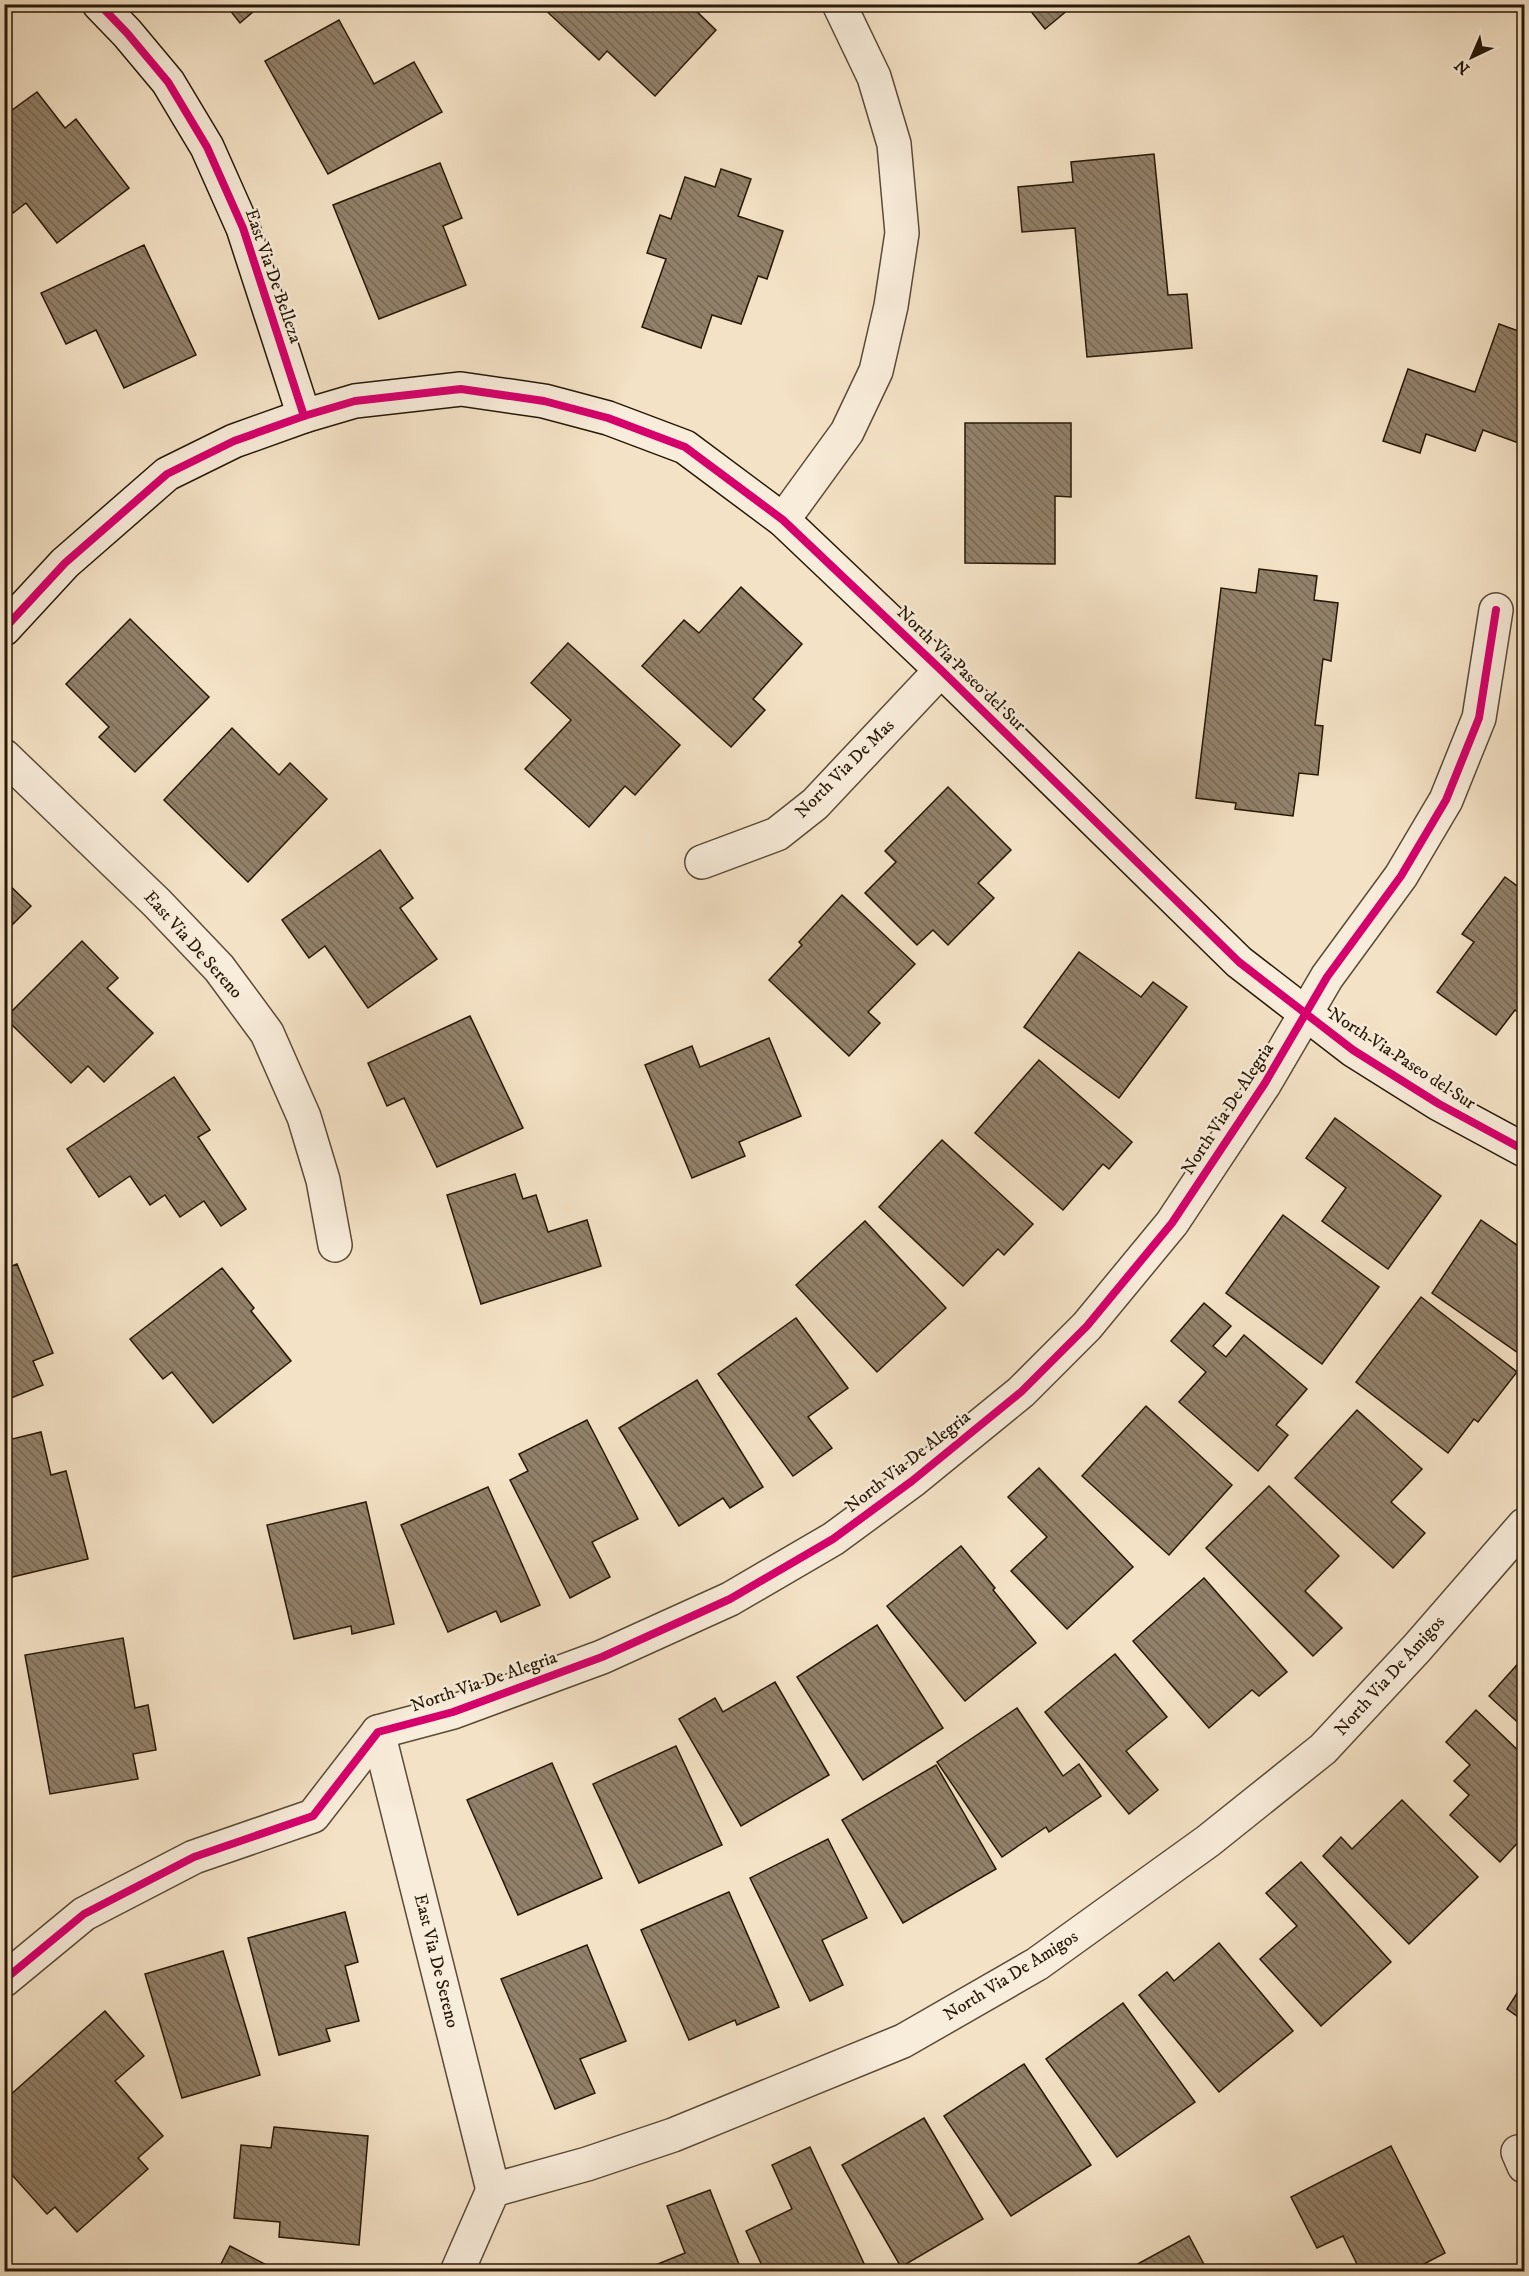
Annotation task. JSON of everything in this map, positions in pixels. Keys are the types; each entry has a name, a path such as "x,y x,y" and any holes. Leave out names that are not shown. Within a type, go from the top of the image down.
{"street":[{"name":"East Via De Belleza","path":"99,4 168,82 207,147 243,228 304,416"},
{"path":"783,520 847,432 876,371 891,306 902,233 894,144 874,77 839,4"},
{"name":"North Via Paseo del Sur","path":"304,416 356,401 461,389 544,401 608,418 685,447 783,520 942,670 1231,954 1353,1050 1439,1104 1524,1150"},
{"path":"4,628 65,563 167,474 234,441 304,416"},
{"name":"North Via De Alegria","path":"378,1732 453,1712 602,1657 730,1599 833,1539 912,1481 1021,1392 1088,1326 1172,1223 1265,1083 1331,972 1401,876 1446,800 1479,718 1496,610"},
{"name":"North Via De Mas","path":"702,862 777,834 815,804 942,670"},
{"name":"East Via De Sereno","path":"4,756 158,903 219,968 267,1033 304,1117 323,1180 335,1245"},
{"name":"North Via De Amigos","path":"493,2190 587,2164 674,2135 903,2041 1036,1964 1208,1841 1323,1749 1417,1648 1524,1525"},
{"path":"4,1980 84,1914 194,1857 313,1816 378,1732"},
{"name":"East Via De Sereno","path":"378,1732 493,2190"},
{"path":"457,2271 493,2190"}],"building":[{"path":"225,4 262,4 240,23"},
{"path":"539,4 689,4 716,30 655,96 607,51 599,60"},
{"path":"1025,4 1075,4 1045,29"},
{"path":"339,20 374,84 414,62 442,112 328,174 265,61"},
{"path":"37,92 65,128 76,119 129,188 57,243 26,203 13,213 4,202 4,116"},
{"path":"1154,154 1168,295 1187,294 1192,348 1087,357 1075,228 1022,232 1018,187 1073,182 1071,162"},
{"path":"440,163 462,218 443,226 466,285 379,319 333,205"},
{"path":"721,169 751,179 738,216 783,231 767,279 758,276 741,324 712,315 701,348 642,327 666,259 647,253 660,215 671,219 685,177 715,187"},
{"path":"144,245 196,355 124,388 96,330 66,344 41,293"},
{"path":"1499,324 1524,333 1524,445 1483,430 1475,451 1426,434 1420,453 1383,441 1408,369 1475,392"},
{"path":"965,423 1071,423 1071,497 1055,496 1055,564 965,563"},
{"path":"1259,569 1317,576 1314,600 1338,603 1331,661 1323,659 1315,725 1323,726 1318,775 1299,773 1293,816 1235,809 1236,803 1196,798 1221,588 1256,593"},
{"path":"741,587 802,644 753,699 765,710 731,747 642,666 684,620 699,633"},
{"path":"130,619 209,697 135,772 99,737 109,727 66,684"},
{"path":"568,643 680,745 635,795 625,786 589,827 525,769 571,720 531,683"},
{"path":"232,728 279,775 290,763 327,799 248,882 164,800"},
{"path":"948,787 1011,850 978,883 994,898 948,945 933,930 917,945 865,893 896,862 885,851"},
{"path":"380,850 413,898 400,908 437,959 368,1008 325,946 309,958 282,920"},
{"path":"1505,877 1524,891 1524,1017 1515,1010 1496,1035 1437,992 1474,942 1462,934"},
{"path":"4,880 31,906 4,933"},
{"path":"842,895 915,964 868,1012 880,1023 849,1056 769,980 802,945 799,942"},
{"path":"82,941 118,978 107,988 153,1033 104,1082 88,1066 71,1083 5,1018"},
{"path":"1079,952 1141,997 1153,982 1187,1007 1119,1098 1024,1027"},
{"path":"470,1016 523,1128 437,1167 404,1098 387,1106 368,1063"},
{"path":"769,1038 801,1116 739,1142 745,1156 692,1178 645,1065 692,1046 700,1067"},
{"path":"1039,1060 1132,1142 1109,1169 1103,1164 1063,1210 975,1133"},
{"path":"174,1077 210,1130 198,1137 246,1209 221,1226 204,1201 180,1217 165,1195 150,1205 130,1176 99,1197 67,1149"},
{"path":"1335,1118 1441,1196 1388,1269 1322,1221 1346,1188 1306,1158"},
{"path":"942,1140 1033,1224 1004,1255 998,1249 963,1286 879,1207"},
{"path":"515,1174 523,1199 536,1195 548,1232 587,1220 601,1266 481,1304 447,1195"},
{"path":"1283,1215 1379,1287 1322,1364 1226,1293"},
{"path":"1481,1220 1524,1250 1524,1357 1432,1293"},
{"path":"865,1221 946,1308 877,1372 796,1285"},
{"path":"17,1264 53,1353 33,1361 43,1385 4,1401 4,1269"},
{"path":"222,1268 254,1308 251,1311 291,1361 213,1423 172,1372 163,1379 130,1339"},
{"path":"1421,1297 1517,1372 1478,1422 1474,1419 1448,1453 1356,1382"},
{"path":"1204,1303 1231,1326 1213,1346 1226,1357 1244,1335 1307,1389 1276,1425 1288,1435 1258,1471 1179,1402 1206,1372 1171,1341"},
{"path":"796,1318 848,1388 808,1417 832,1448 793,1476 718,1374"},
{"path":"697,1380 763,1487 730,1508 723,1498 679,1526 619,1428"},
{"path":"1146,1406 1232,1485 1169,1555 1082,1476"},
{"path":"1357,1410 1422,1469 1391,1502 1425,1533 1393,1568 1295,1478"},
{"path":"587,1420 638,1519 592,1542 610,1577 570,1598 510,1480 528,1471 519,1454"},
{"path":"41,1432 51,1475 66,1471 88,1559 4,1579 4,1441"},
{"path":"1039,1468 1133,1567 1067,1629 1011,1571 1047,1537 1008,1497"},
{"path":"1269,1486 1339,1556 1305,1591 1342,1628 1313,1656 1206,1548"},
{"path":"488,1487 540,1605 501,1622 496,1611 448,1632 401,1525"},
{"path":"366,1502 394,1624 352,1634 351,1626 294,1639 267,1525"},
{"path":"961,1546 1036,1643 965,1701 887,1606"},
{"path":"1204,1578 1287,1672 1259,1696 1252,1690 1209,1728 1133,1641"},
{"path":"877,1625 943,1728 863,1780 797,1677"},
{"path":"123,1638 135,1708 148,1705 156,1750 133,1754 138,1779 50,1794 25,1655"},
{"path":"1115,1654 1167,1717 1126,1751 1158,1790 1129,1814 1045,1712"},
{"path":"1524,1657 1524,1728 1489,1696"},
{"path":"775,1682 829,1775 741,1826 679,1719 715,1698 723,1712"},
{"path":"1017,1708 1063,1776 1079,1764 1101,1796 1049,1832 1046,1827 1002,1857 937,1762"},
{"path":"1476,1710 1524,1756 1524,1836 1500,1862 1450,1815 1469,1795 1454,1781 1470,1765 1446,1742"},
{"path":"676,1746 722,1845 639,1883 593,1784"},
{"path":"552,1763 602,1878 518,1915 467,1800"},
{"path":"936,1765 996,1869 903,1923 842,1820"},
{"path":"1402,1800 1478,1877 1409,1944 1323,1856 1341,1837 1352,1849"},
{"path":"828,1839 867,1918 822,1940 843,1985 810,2001 750,1878"},
{"path":"1301,1862 1391,1962 1321,2026 1260,1959 1297,1926 1266,1893"},
{"path":"729,1892 779,2007 737,2025 735,2020 689,2040 641,1930"},
{"path":"345,1912 358,1962 345,1966 359,2021 326,2029 330,2041 279,2055 248,1938"},
{"path":"1219,1943 1293,2031 1219,2092 1139,1995 1167,1972 1174,1981"},
{"path":"587,1945 626,2041 580,2059 595,2093 555,2109 501,1979"},
{"path":"223,1951 260,2075 182,2098 145,1974"},
{"path":"1524,1982 1524,2021 1507,2009"},
{"path":"1123,2003 1195,2102 1117,2157 1046,2059"},
{"path":"105,2011 144,2056 115,2081 163,2136 138,2158 148,2169 77,2232 55,2207 47,2214 4,2166 4,2091 9,2096"},
{"path":"1024,2064 1091,2165 1011,2216 944,2116"},
{"path":"924,2118 983,2219 901,2267 842,2165"},
{"path":"274,2127 368,2136 359,2245 279,2237 280,2222 234,2218 241,2145 271,2148"},
{"path":"1391,2146 1445,2253 1409,2272 1361,2272 1343,2236 1317,2248 1291,2197"},
{"path":"810,2147 866,2268 859,2272 765,2272 746,2231 792,2209 772,2165"},
{"path":"710,2190 742,2272 638,2272 685,2253 667,2206"},
{"path":"1189,2236 1208,2272 1123,2272"},
{"path":"230,2246 280,2272 217,2272"}],"cycle path":[{"path":"99,4 168,82 207,147 243,228 304,416"},
{"path":"4,629 65,563 167,474 234,441 304,416 355,401 461,389 544,401 608,418 685,447 783,520 941,670 1239,962 1353,1050 1439,1104 1524,1150"},
{"path":"4,1980 84,1914 194,1857 313,1816 378,1732 453,1712 602,1657 730,1599 833,1539 912,1481 1021,1392 1087,1326 1172,1223 1265,1083 1327,977 1401,876 1446,800 1479,718 1496,610"}]}
